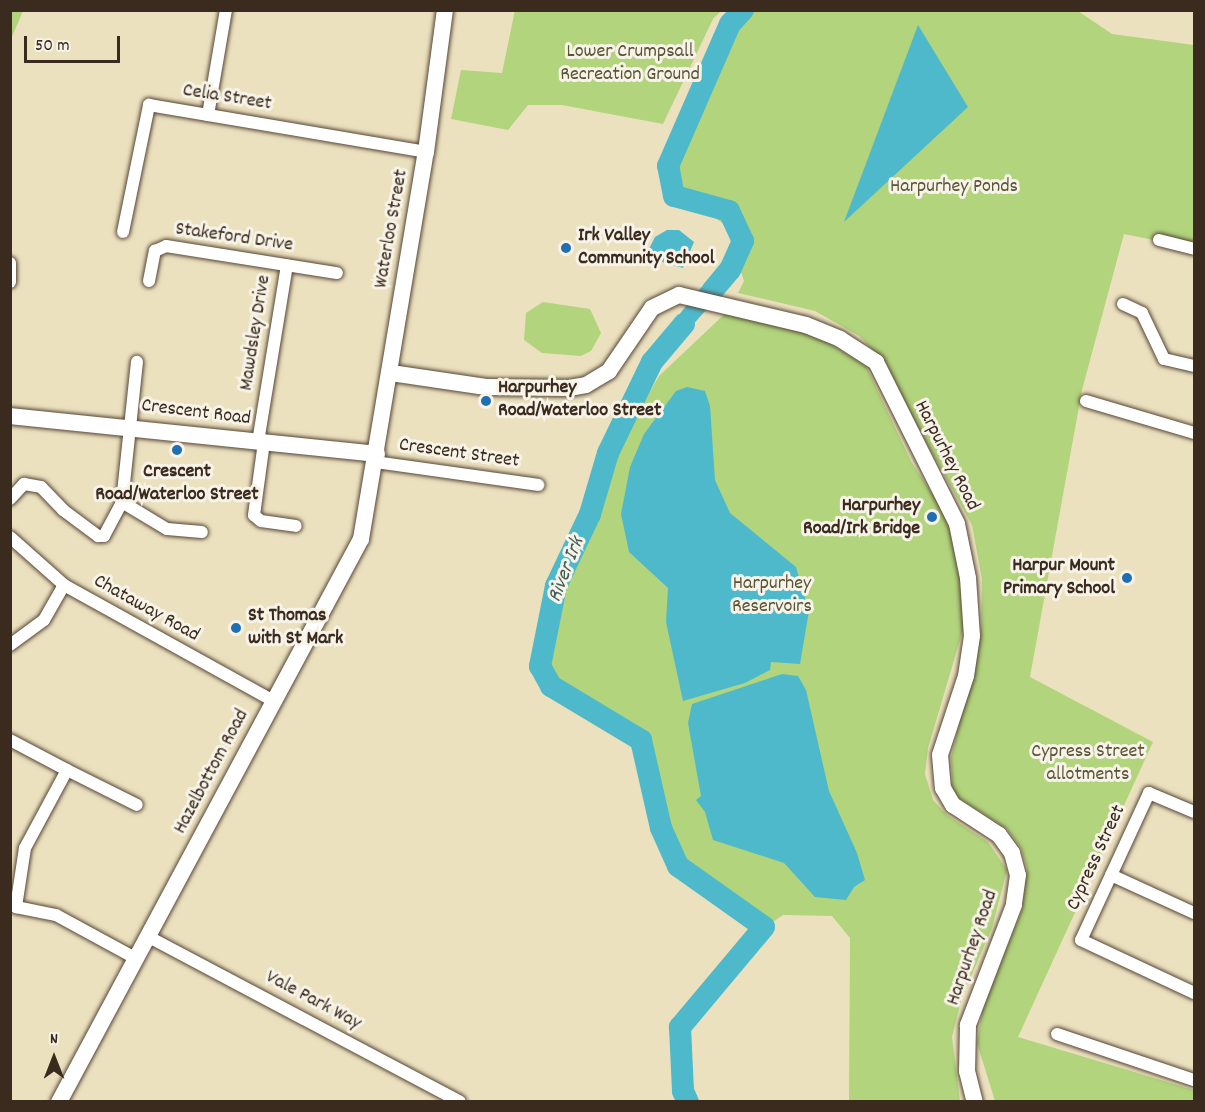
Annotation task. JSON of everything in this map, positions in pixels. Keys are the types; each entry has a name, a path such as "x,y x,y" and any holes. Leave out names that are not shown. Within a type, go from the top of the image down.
{"street":[{"path":"208,115 226,10"},
{"name":"Waterloo Street","path":"376,458 426,152 445,10"},
{"name":"Celia Street","path":"135,103 426,152"},
{"path":"123,232 149,105"},
{"path":"1159,240 1194,249"},
{"name":"Stakeford Drive","path":"149,281 155,250 166,246 337,273"},
{"path":"10,263 10,282"},
{"name":"Mawdsley Drive","path":"287,265 261,442 254,515 261,521 296,526"},
{"name":"Harpurhey Road","path":"391,372 486,387 569,388 586,385 609,371 652,308 679,296 828,333 876,362 957,525 968,578 972,636 966,676 940,755 939,771 953,805 999,835 1012,852 1018,875 1014,905 968,1025 967,1071 975,1101"},
{"path":"1123,304 1142,313 1164,358 1194,366"},
{"path":"10,499 24,484 41,487 98,536 104,536 122,502 128,426 137,362"},
{"path":"1086,401 1194,433"},
{"name":"Crescent Road","path":"10,416 128,426 376,458"},
{"name":"Crescent Street","path":"376,458 538,484"},
{"name":"Hazelbottom Road","path":"59,1101 273,701 354,558 364,528 376,458"},
{"path":"122,502 167,529 202,532"},
{"name":"Chataway Road","path":"10,537 64,585 273,701"},
{"path":"10,645 44,620 64,585"},
{"path":"10,740 137,805"},
{"path":"67,770 25,848 13,907 56,915 135,958"},
{"name":"Cypress Street","path":"1189,810 1149,793 1081,940 1194,993"},
{"path":"1111,875 1194,913"},
{"name":"Vale Park Way","path":"147,936 460,1101"},
{"path":"1058,1034 1194,1080"}],"green space":[{"name":"Lower Crumpsall Recreation Ground","path":"515,10 721,11 713,19 663,124 562,105 528,105 508,130 451,119 461,70 502,73"},
{"path":"10,11 23,11 11,39"},
{"name":"Harpurhey Ponds","path":"752,11 1078,11 1112,34 1194,45 1194,248 1124,234 1082,390 1030,677 1153,742 1018,1037 1194,1090 1194,1101 995,1101 977,1043 983,1007 1022,910 1027,868 1021,848 1007,829 953,794 951,758 981,633 982,579 972,525 878,355 859,336 815,311 738,293 744,281 726,226 686,195 678,168 734,29"},
{"path":"543,302 590,309 601,333 591,351 581,356 542,353 524,340 526,313"},
{"name":"Harpurhey Reservoirs","path":"730,309 819,337 866,366 912,463 951,522 961,566 963,630 928,748 925,774 933,800 947,815 988,842 1007,870 992,928 962,997 952,1037 960,1101 849,1101 850,938 832,916 783,915 770,924 683,862 667,830 645,738 559,684 547,663 564,588 601,515 615,452 659,376"}],"water":[{"path":"918,25 968,107 844,222"},
{"path":"667,230 679,230 694,242 683,268 645,257 655,237"},
{"path":"722,262 738,270 725,289 671,349 656,343"},
{"path":"687,387 705,391 710,406 715,480 730,513 796,567 809,611 800,664 771,662 770,670 745,683 683,701 666,622 668,588 629,552 621,514 630,467 644,434 676,391"},
{"path":"782,674 798,676 806,690 829,791 857,853 865,880 854,887 846,900 815,897 784,863 713,840 705,812 696,800 701,796 688,723 692,704"}],"waterway":[{"name":"River Irk","path":"713,290 730,270 743,241 729,211 674,196 668,166 730,24 743,10"},
{"name":"River Irk","path":"684,324 652,362 608,453 590,514 556,586 540,666 551,686 641,740 661,828 678,866 764,927 680,1027 683,1091 688,1102"}],"place":[{"name":"Irk Valley Community School","path":"566,248"},
{"name":"Harpurhey Road/Waterloo Street","path":"486,401"},
{"name":"Crescent Road/Waterloo Street","path":"177,450"},
{"name":"Harpurhey Road/Irk Bridge","path":"932,517"},
{"name":"Harpur Mount Primary School","path":"1127,578"},
{"name":"St Thomas with St Mark","path":"236,628"}],"park label":[{"name":"Cypress Street allotments","path":"1088,764"}]}
